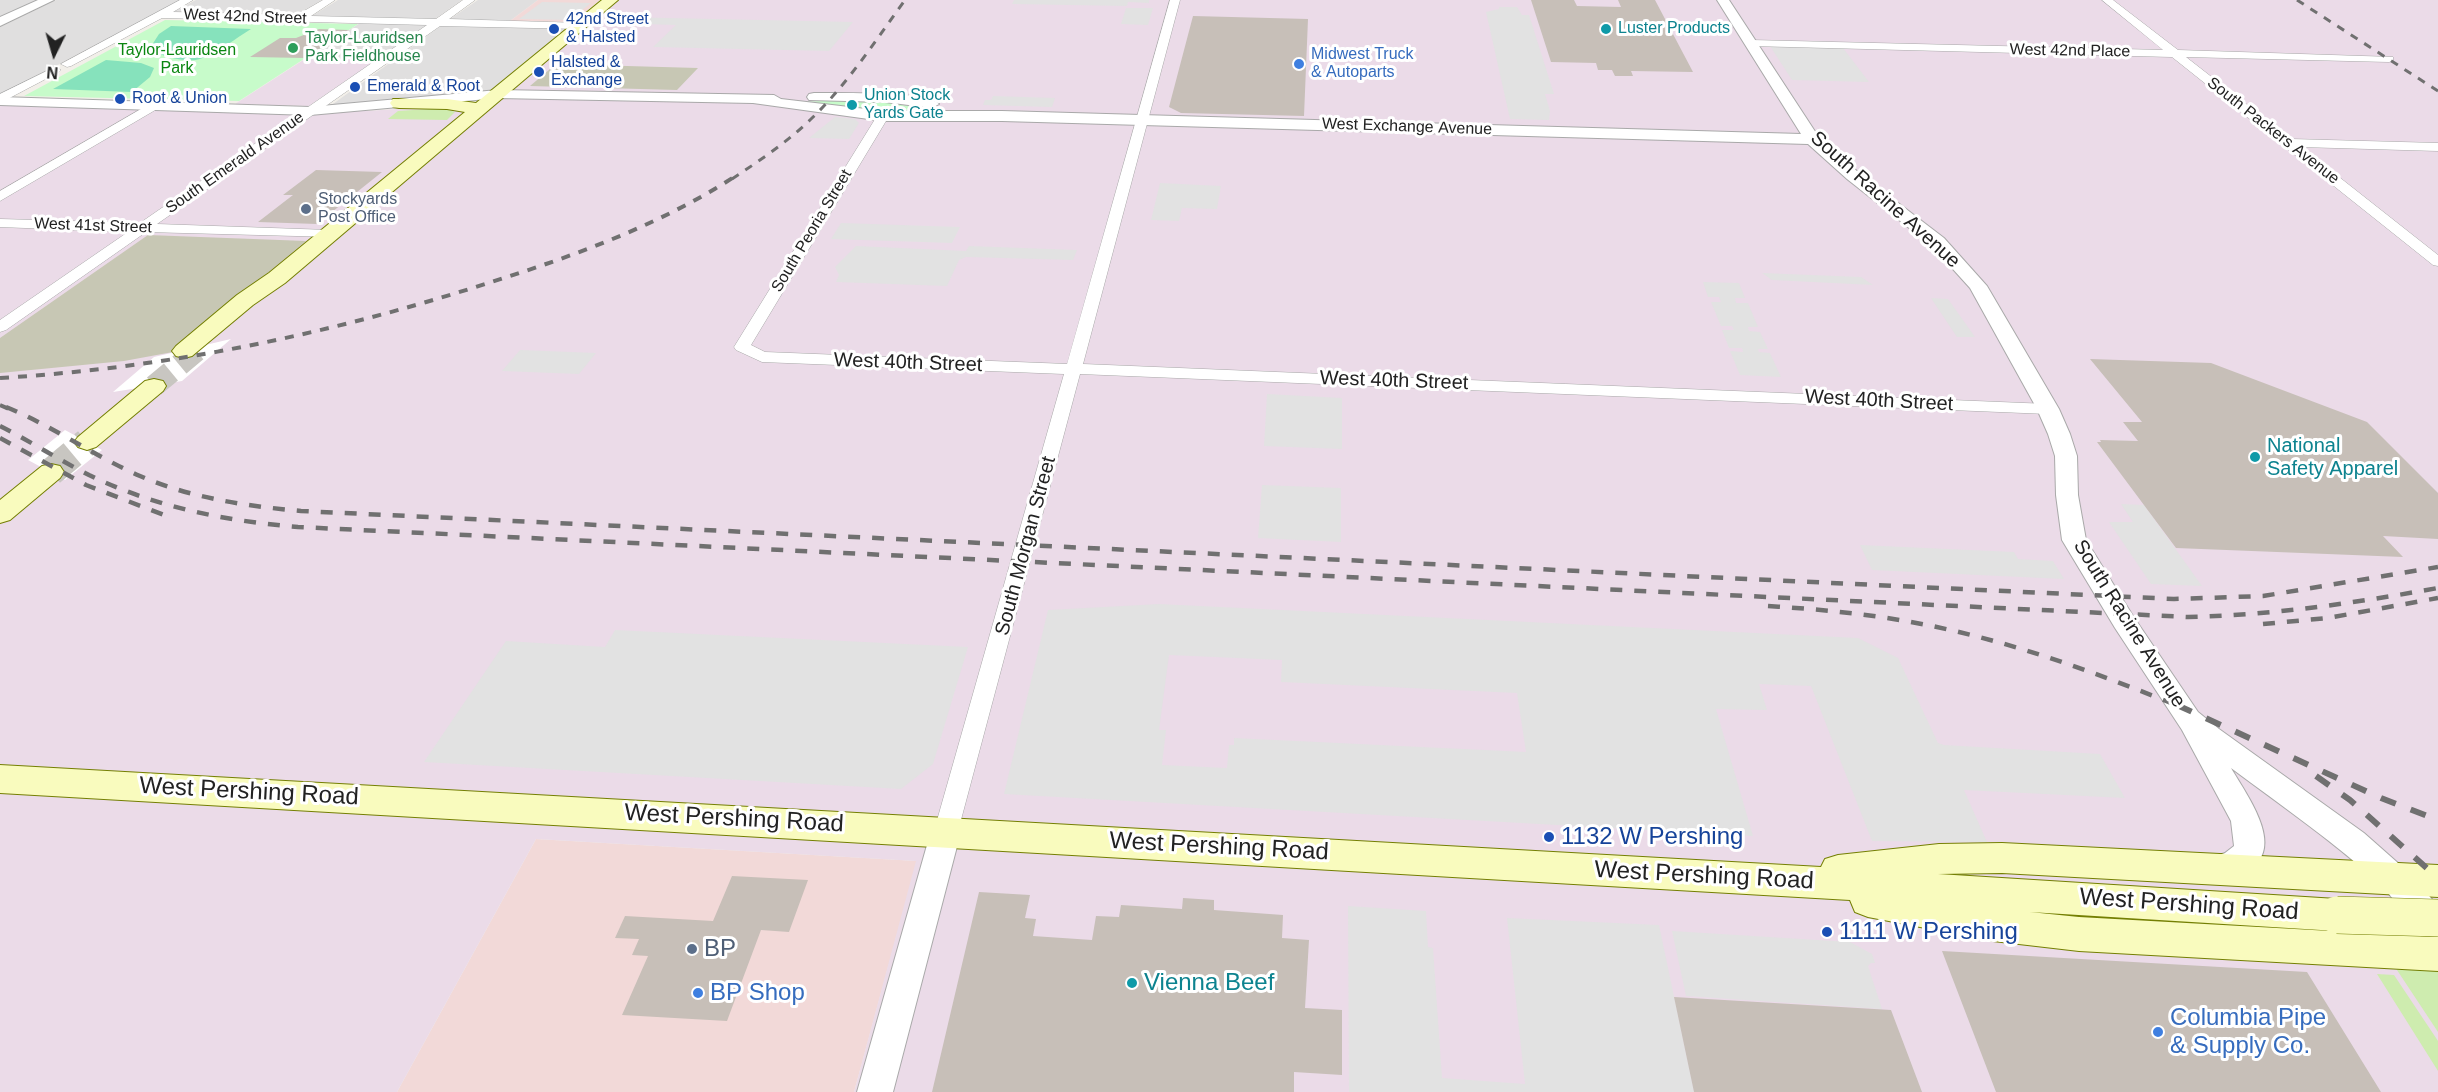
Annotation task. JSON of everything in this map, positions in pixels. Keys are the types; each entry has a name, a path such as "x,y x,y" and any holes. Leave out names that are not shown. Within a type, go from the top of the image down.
{"main road":[{"path":"192,349 245,300 277,278 611,0"},
{"path":"399,104 447,104 479,109"},
{"path":"83,440 147,387"},
{"path":"0,503 47,470 0,514"},
{"name":"West Pershing Road","path":"0,779 946,831 2337,915 2438,918"},
{"path":"1697,875 1832,871 1939,859 1994,858 2438,881"},
{"path":"1697,875 1840,896 1992,924 2079,934 2438,954"}],"street":[{"path":"0,22 48,0"},
{"path":"67,64 189,0"},
{"path":"300,18 330,0"},
{"name":"South Emerald Avenue","path":"0,327 470,0"},
{"name":"South Morgan Street","path":"874,1092 1144,120 1175,0"},
{"name":"South Racine Avenue","path":"1723,0 1812,139 1853,176 1938,242 1978,286 2048,409 2066,456 2067,495 2074,540 2124,622 2188,719 2209,737 2353,842 2396,879 2438,930"},
{"name":"South Packers Avenue","path":"2107,0 2431,252 2438,262"},
{"name":"West 42nd Street","path":"161,15 580,26"},
{"name":"West 42nd Place","path":"1751,43 2389,59"},
{"path":"0,100 55,70"},
{"name":"West Exchange Avenue","path":"0,100 310,111 498,93 758,100 833,96 885,98 1002,116"},
{"name":"West Exchange Avenue","path":"758,100 853,114 883,116 1002,116 1812,139"},
{"path":"0,197 153,106"},
{"name":"South Peoria Street","path":"742,347 883,116"},
{"path":"2289,143 2438,147"},
{"name":"West 41st Street","path":"0,223 329,234"},
{"name":"West 40th Street","path":"742,347 762,357 1785,396 2048,409"},
{"path":"2188,719 2247,820 2251,836 2248,852 2238,863 2212,870"}],"shaded area":[{"path":"0,0 40,0 0,18"},
{"path":"56,0 182,0 0,95 0,27"},
{"path":"196,0 322,0 296,15 173,12"},
{"path":"338,0 462,0 435,19 312,16"},
{"path":"478,0 538,0 510,21 450,19"},
{"path":"538,0 600,0 573,22 510,21"},
{"path":"613,0 2438,0 2438,1092 854,1092 916,861 536,839 397,1092 0,1092 0,101 367,111 486,103"},
{"path":"1014,0 1149,0 1149,3 1128,2 1127,6 1012,4"},
{"path":"542,2 591,3 570,20 519,19"},
{"path":"1499,7 1517,7 1522,15 1529,15 1554,94 1545,94 1550,111 1549,120 1510,119 1486,12 1499,9"},
{"path":"1126,8 1153,8 1148,25 1121,24"},
{"path":"621,17 853,22 829,51 653,47 676,25 613,23"},
{"path":"360,23 427,25 378,59 308,57"},
{"path":"442,25 566,28 490,91 333,104"},
{"path":"1770,46 1843,48 1869,82 1792,80"},
{"path":"308,57 378,59 309,106 235,104"},
{"path":"556,64 698,68 677,90 530,86"},
{"path":"993,96 1055,98 1052,107 983,105 985,100 991,100"},
{"path":"835,117 855,119 859,123 849,139 809,138"},
{"path":"1160,183 1221,186 1217,209 1182,208 1179,221 1151,220"},
{"path":"841,223 960,227 952,243 831,239"},
{"path":"148,235 306,241 173,352 124,361 0,373 0,338"},
{"path":"856,246 966,251 969,246 1077,250 1073,260 966,257 959,260 947,286 836,282 839,275 835,267"},
{"path":"1762,273 1861,277 1873,285 1772,280"},
{"path":"1703,282 1739,283 1745,298 1735,298 1736,303 1748,303 1758,327 1748,327 1749,331 1760,332 1768,349 1758,349 1759,352 1770,353 1781,377 1740,375 1730,351 1743,352 1742,348 1729,348 1722,330 1734,330 1732,326 1721,326 1711,302 1721,302 1719,297 1708,297"},
{"path":"1931,298 1948,299 1975,337 1957,337"},
{"path":"520,350 596,353 579,374 502,371"},
{"path":"1267,394 1342,398 1342,449 1264,446"},
{"path":"1262,485 1341,488 1341,542 1258,538"},
{"path":"2121,504 2144,505 2202,586 2151,584 2109,522 2133,522"},
{"path":"1860,545 2014,552 2018,559 2053,561 2064,579 1872,570"},
{"path":"1159,604 1858,638 1898,658 1938,743 2100,754 2125,798 1964,790 1987,842 1872,841 1811,686 1759,684 1767,710 1716,709 1753,836 1004,794 1048,610","holes":["1169,655 1282,660 1281,682 1517,693 1526,752 1234,738 1234,745 1229,745 1227,768 1162,765 1166,730 1159,730"]},
{"path":"615,630 968,647 933,764 901,789 424,762 506,641 605,647"},
{"path":"536,839 917,861 854,1092 397,1092"},
{"path":"1348,906 1426,911 1428,947 1433,948 1442,1078 1525,1084 1507,918 1659,925 1694,1092 1349,1092"},
{"path":"1672,931 1850,942 1872,954 1875,963 1868,966 1882,1009 1686,996"}],"green space":[{"name":"Taylor-Lauridsen Park","path":"165,20 358,24 239,101 24,96"},
{"path":"171,26 251,29 200,59 181,60 150,48 159,34"},
{"path":"106,60 141,63 154,68 150,77 132,92 53,89"},
{"path":"862,99 956,113 892,114 801,102"},
{"path":"444,108 455,112 447,120 388,119 398,111"},
{"path":"2395,967 2438,971 2438,1032"},
{"path":"2377,974 2394,975 2438,1041 2438,1071"}],"pier":[{"path":"231,339 182,381 113,392 154,357"},
{"path":"65,430 102,450 65,480 28,460"}],"building":[{"name":"Luster Products","path":"1531,0 1574,0 1577,6 1621,7 1618,0 1655,0 1693,72 1631,71 1633,76 1615,76 1612,70 1598,70 1596,63 1551,62"},
{"name":"Midwest Truck & Autoparts","path":"1193,16 1308,19 1304,116 1181,113 1169,107"},
{"name":"Taylor-Lauridsen Park Fieldhouse","path":"319,29 349,30 305,58 250,57 280,38 296,38"},
{"name":"Stockyards Post Office","path":"316,170 382,172 317,224 258,222 293,195 283,195"},
{"name":"National Safety Apparel","path":"2090,359 2211,363 2367,422 2438,493 2438,539 2383,536 2403,557 2176,548 2097,442 2101,442 2100,440 2138,441 2123,422 2142,422"},
{"name":"BP","path":"732,876 808,880 789,932 761,930 727,1021 622,1015 648,956 632,955 639,939 615,938 625,916 713,921"},
{"name":"Vienna Beef","path":"979,892 1030,895 1025,918 1036,919 1033,936 1092,940 1096,916 1119,917 1121,905 1182,909 1183,898 1214,900 1214,910 1283,915 1282,938 1309,940 1305,1008 1342,1010 1342,1075 1294,1072 1294,1092 932,1092"},
{"name":"Columbia Pipe & Supply Co.","path":"1942,951 2307,972 2381,1092 1996,1092"},
{"path":"1674,997 1891,1010 1922,1092 1694,1092"}],"tunnel":[{"path":"154,386 201,347"},
{"path":"51,472 87,442"}],"railway":[{"path":"732,179 782,144 823,106 860,62 905,0"},
{"path":"2297,0 2438,91"},
{"path":"0,378 62,373 184,357 305,334 365,319 485,284 582,251 675,211 734,177"},
{"path":"0,405 9,409"},
{"path":"6,407 123,468 159,484 219,500 301,511 2174,599 2263,596 2438,567"},
{"path":"0,426 89,475 139,496 191,511 244,521 298,527 2188,617 2251,614 2314,607 2438,588"},
{"path":"0,438 86,485 164,515"},
{"path":"2263,624 2328,618 2438,598"},
{"path":"1768,606 1871,616 1976,636 2080,668 2181,707"},
{"path":"2177,705 2381,798 2438,820"},
{"path":"2316,776 2350,800 2438,878"}],"place":[{"name":"42nd Street & Halsted","path":"554,29"},
{"name":"Luster Products","path":"1606,29"},
{"name":"Taylor-Lauridsen Park Fieldhouse","path":"293,48"},
{"name":"Midwest Truck & Autoparts","path":"1299,64"},
{"name":"Halsted & Exchange","path":"539,72"},
{"name":"Emerald & Root","path":"355,87"},
{"name":"Root & Union","path":"120,99"},
{"name":"Union Stock Yards Gate","path":"852,105"},
{"name":"Stockyards Post Office","path":"306,209"},
{"name":"National Safety Apparel","path":"2255,457"},
{"name":"1132 W Pershing","path":"1549,837"},
{"name":"1111 W Pershing","path":"1827,932"},
{"name":"BP","path":"692,949"},
{"name":"Vienna Beef","path":"1132,983"},
{"name":"BP Shop","path":"698,993"},
{"name":"Columbia Pipe & Supply Co.","path":"2158,1032"}]}
